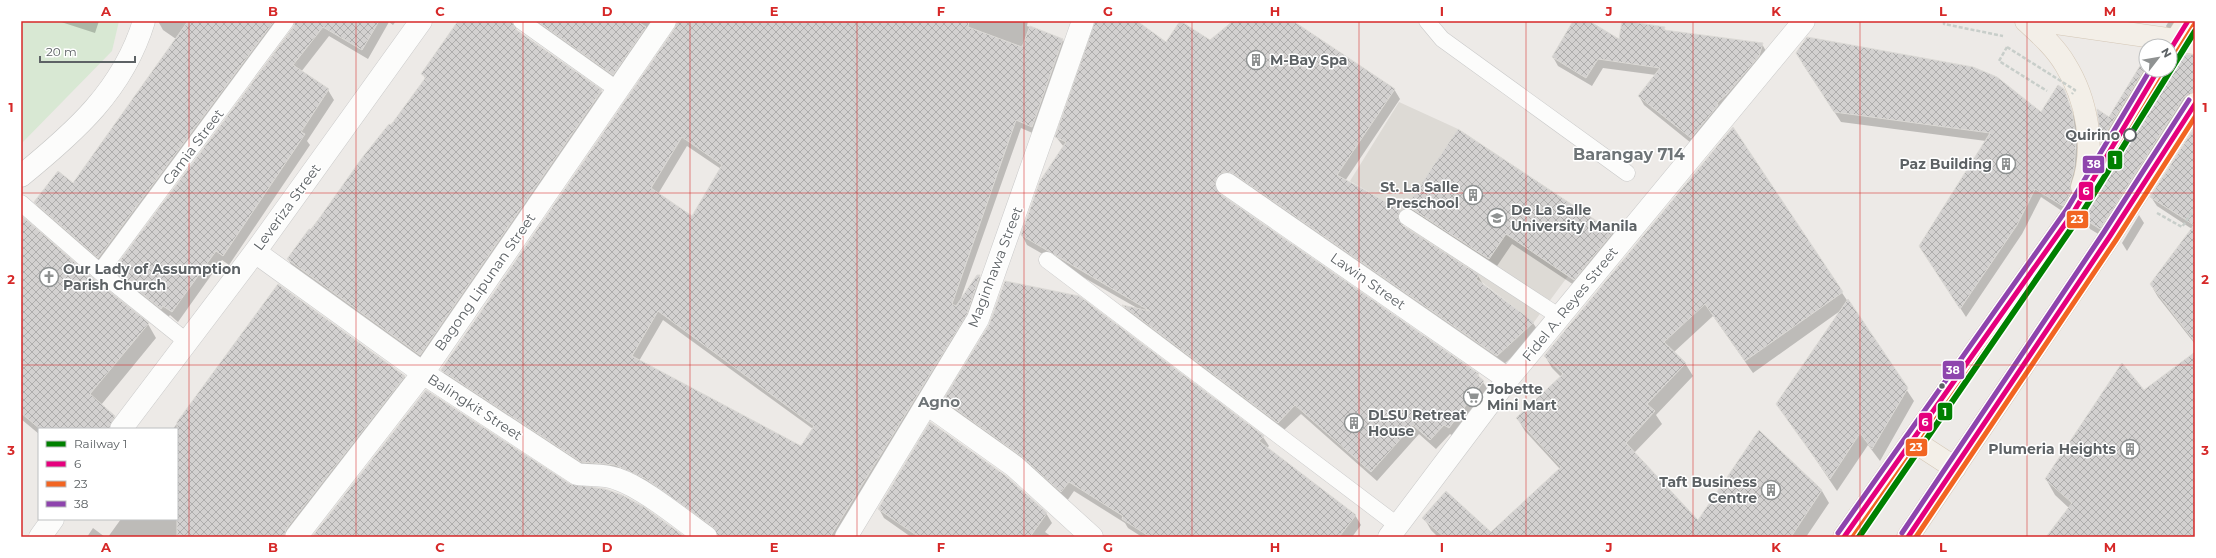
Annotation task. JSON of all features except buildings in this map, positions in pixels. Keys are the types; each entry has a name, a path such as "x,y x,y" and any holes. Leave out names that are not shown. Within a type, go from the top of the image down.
{"main road":[{"path":"2026,21 2046,40 2065,64 2082,99 2089,138 2086,176 2072,213"},
{"path":"2042,21 2180,44 2188,21"},
{"path":"1844,537 2072,213 2153,78"},
{"path":"1908,537 2133,200 2195,104"},
{"path":"1912,440 1954,468"}],"street":[{"path":"21,176 56,148 95,110 124,71 144,21"},
{"name":"Leveriza Street","path":"122,428 255,252 421,21"},
{"name":"Bagong Lipunan Street","path":"296,537 422,372 665,21"},
{"name":"Maginhawa Street","path":"846,537 978,319 1083,21"},
{"name":"Fidel A. Reyes Street","path":"1393,531 1508,379 1804,21"},
{"name":"Lawin Street","path":"1227,184 1508,379"},
{"name":"Balingkit Street","path":"255,252 422,372 577,474 605,476 617,479 633,486 706,537"},
{"path":"927,404 1014,466 1092,537"},
{"path":"40,537 52,520"}],"lane":[{"name":"Camia Street","path":"100,272 286,21"},
{"path":"521,21 608,83"},
{"path":"1427,21 1442,39 1627,173"},
{"path":"21,204 100,272 186,342"},
{"path":"1407,216 1560,317"},
{"path":"1047,260 1393,531"}],"path":[{"path":"1944,21 1944,24 2009,37"},
{"path":"2051,93 1999,61 2007,47 2075,90 2071,95 2060,75"},
{"path":"2133,200 2182,228 2195,208"}],"shaded area":[{"name":"De La Salle University Manila","path":"1399,102 1458,129 1605,226 1534,322 1483,283 1411,234 1399,209 1350,181"}],"green space":[{"path":"21,21 119,21 112,51 21,144"}],"rail line":[{"name":"1","path":"1859,537 2082,213 2195,31"}],"transit line":[{"name":"6","path":"2177,38 2188,21"},
{"name":"23","path":"2178,51 2194,25"},
{"name":"38","path":"1838,533 2067,209 2145,78"},
{"name":"6","path":"1844,537 2073,213 2153,78"},
{"name":"23","path":"1853,537 2079,217 2162,78"},
{"name":"38","path":"1902,533 2104,232 2189,100"},
{"name":"6","path":"1908,537 2110,236 2195,104"},
{"name":"23","path":"1916,537 2116,240 2195,117"}],"place":[{"name":"M-Bay Spa","path":"1256,60"},
{"name":"Quirino","path":"2130,135"},
{"name":"Paz Building","path":"2006,164"},
{"name":"St. La Salle Preschool","path":"1473,195"},
{"name":"De La Salle University Manila","path":"1497,218"},
{"name":"Our Lady of Assumption Parish Church","path":"49,277"},
{"name":"Jobette Mini Mart","path":"1473,397"},
{"name":"DLSU Retreat House","path":"1354,423"},
{"name":"Plumeria Heights","path":"2130,449"},
{"name":"Taft Business Centre","path":"1771,490"}],"district":[{"name":"Barangay 714","path":"1629,154"},
{"name":"Agno","path":"939,402"}]}
